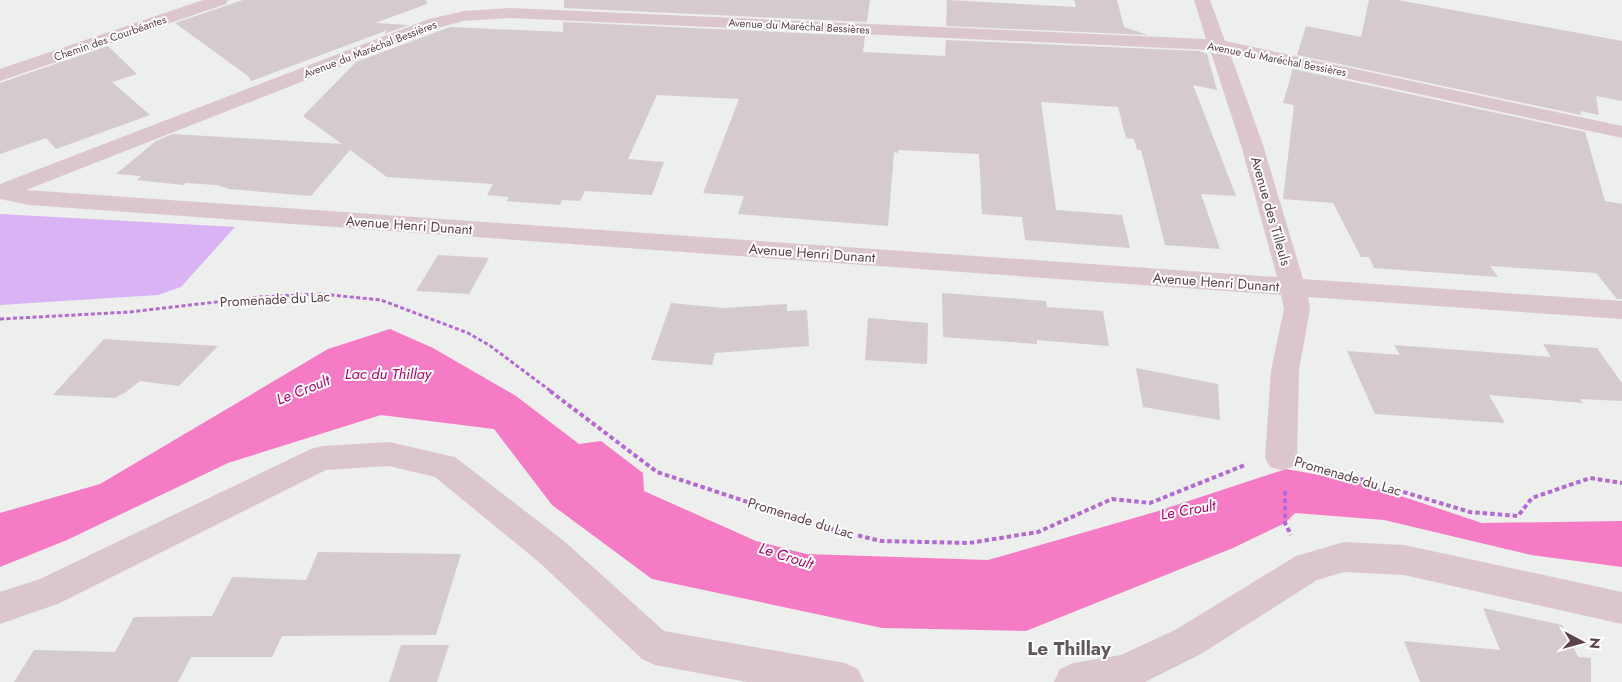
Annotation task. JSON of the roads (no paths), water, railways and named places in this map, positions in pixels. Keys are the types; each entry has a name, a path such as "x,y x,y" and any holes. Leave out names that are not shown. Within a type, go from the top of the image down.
{"street":[{"name":"Chemin des Courbéantes","path":"0,75 220,0"},
{"name":"Avenue des Tilleuls","path":"1202,0 1252,145 1293,287 1297,309 1285,370 1281,458"},
{"name":"Avenue du Maréchal Bessières","path":"2,192 435,23 464,16 511,13 1217,45 1622,132"},
{"name":"Avenue Henri Dunant","path":"2,192 29,198 1622,310"},
{"path":"0,608 48,592 322,458 389,454 444,466 552,552 655,647 845,682"},
{"path":"1073,682 1124,672 1188,642 1308,567 1344,557 1404,560 1622,608"}],"water":[{"name":"Lac du Thillay","path":"390,329 433,348 516,396 579,444 601,441 643,473 644,491 756,541 806,554 988,560 1155,512 1286,469 1359,482 1482,523 1622,521 1622,567 1531,555 1384,520 1295,513 1285,523 1233,548 1026,631 882,628 652,579 552,505 494,429 381,415 228,463 67,540 0,567 0,513 100,484 328,349"}],"district":[{"name":"Le Thillay","path":"1069,648"}],"water label":[{"name":"Le Croult","path":"303,390"},
{"name":"Le Croult","path":"1188,510"},
{"name":"Le Croult","path":"786,556"}]}
